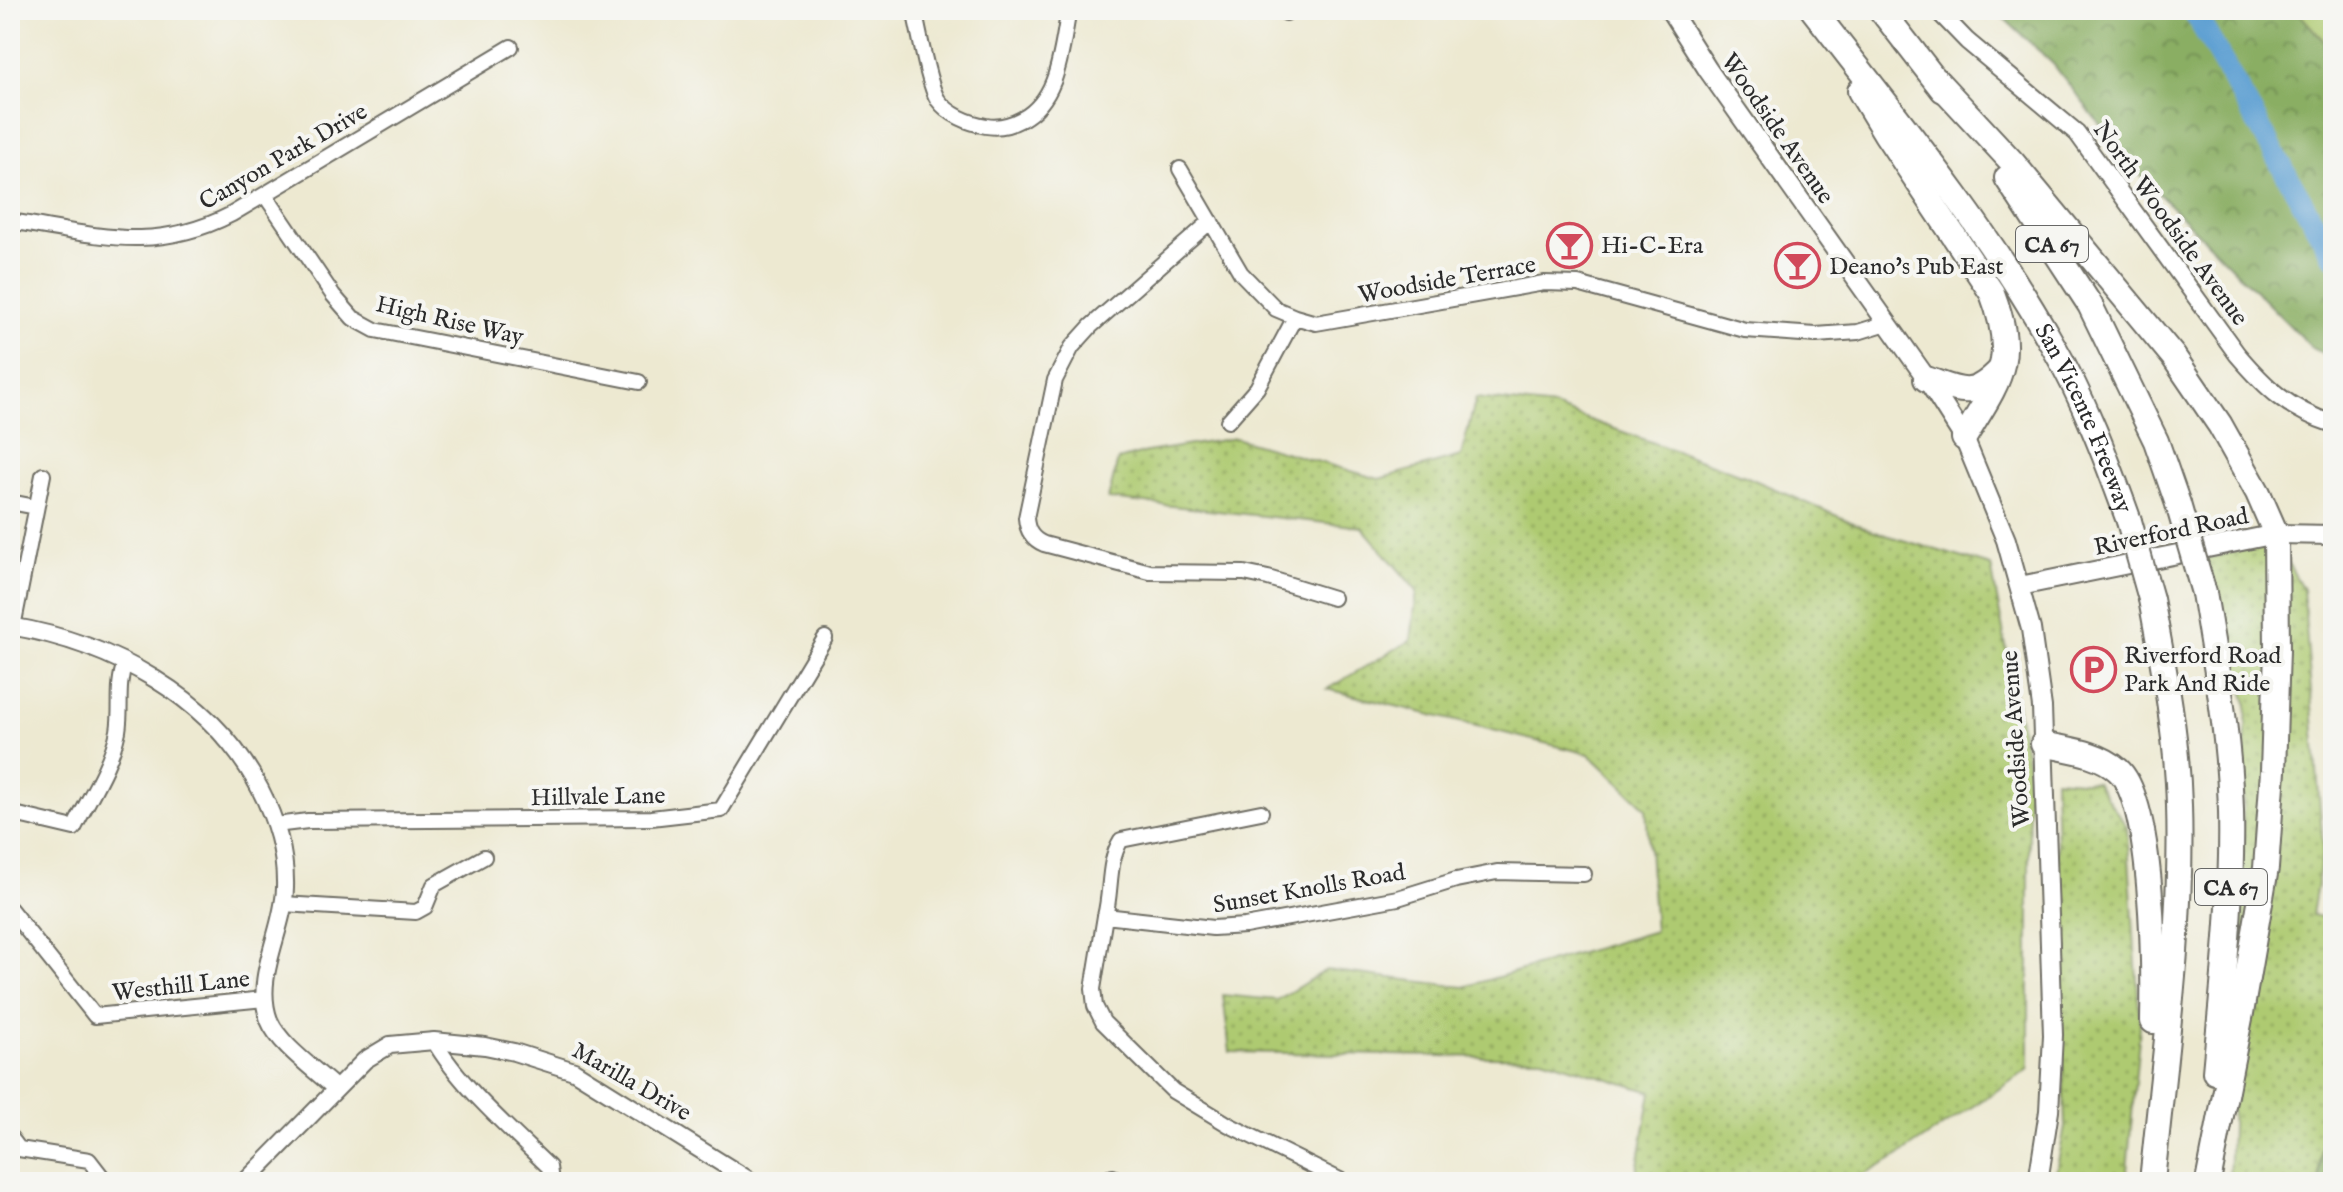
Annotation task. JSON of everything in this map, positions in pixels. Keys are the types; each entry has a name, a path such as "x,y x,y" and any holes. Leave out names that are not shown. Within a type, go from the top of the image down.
{"highway":[{"path":"1812,10 1886,134 1992,293 2002,320 2005,349 2002,368 1994,389 1964,438"},
{"name":"San Vicente Freeway","path":"1812,10 1939,172 2006,267 2053,344 2076,390 2129,521 2151,599 2172,708 2179,805 2177,917 2150,1182"},
{"name":"CA 67","path":"1881,10 2020,195 2090,305 2156,441 2204,593 2223,704 2231,808 2231,898 2207,1182"},
{"path":"1935,79 2013,163 2173,356 2220,425 2258,493 2276,534 2277,650 2266,868 2207,1182"},
{"path":"1926,379 1967,392 1985,385 2002,368"},
{"path":"2043,744 2101,758 2120,771 2130,787 2139,817 2149,883 2154,952 2150,1182"}],"main road":[{"name":"Woodside Avenue","path":"1670,10 1708,70 1926,379 1964,438 2006,540 2031,629 2042,707 2053,1035 2049,1111 2038,1182"},
{"name":"Riverford Road","path":"2020,586 2276,534 2333,535"}],"street":[{"path":"914,10 938,100 959,118 993,127 1014,123 1033,113 1047,98 1055,79 1069,10"},
{"name":"North Woodside Avenue","path":"1937,10 1967,41 2077,133 2237,354 2266,387 2290,405 2333,424"},
{"name":"Canyon Park Drive","path":"10,221 124,239 157,238 210,225 511,47"},
{"name":"Woodside Terrace","path":"1180,169 1241,273 1276,309 1316,323 1547,283 1592,287 1745,330 1816,335 1858,332 1887,323"},
{"name":"High Rise Way","path":"265,195 333,295 353,318 375,330 639,382"},
{"path":"1211,221 1091,326 1065,359 1052,390 1026,518 1028,529 1034,539 1044,544 1150,572 1244,573 1333,598"},
{"path":"1228,421 1257,388 1295,317"},
{"path":"43,475 11,626 37,630 102,651 175,692 221,731 248,768 266,800 284,863 283,904 264,999 269,1018 281,1039 336,1089"},
{"path":"10,502 36,507"},
{"name":"Hillvale Lane","path":"275,825 308,821 651,818 721,810 825,638"},
{"path":"10,813 74,828 115,741 120,674 125,663"},
{"path":"1261,812 1121,840 1112,854 1109,901 1093,989 1095,1006 1103,1022 1173,1091 1229,1125 1344,1182"},
{"path":"283,904 416,912 425,907 434,885 484,857"},
{"name":"Sunset Knolls Road","path":"1105,916 1213,928 1245,926 1398,898 1456,880 1497,872 1584,874"},
{"name":"Westhill Lane","path":"10,909 95,1016 264,999"},
{"path":"434,1041 442,1056 486,1105 549,1167 550,1174 544,1182"},
{"name":"Marilla Drive","path":"245,1182 365,1060 390,1045 434,1041 514,1052 574,1071 752,1182"},
{"path":"10,1137 19,1149 89,1160 106,1182"},
{"path":"1090,1182 1113,1177 1123,1182"}],"green space":[{"path":"1995,10 2296,10 2333,51 2333,360 2312,348 2136,171 2053,64"},
{"path":"2296,10 2328,10 2333,15 2333,51"},
{"path":"1476,398 1554,407 1745,476 1872,531 1991,566 2029,770 2029,1069 1898,1156 1851,1182 1635,1182 1651,1092 1542,1058 1230,1052 1223,995 1277,1000 1326,970 1464,987 1655,931 1646,808 1589,754 1327,689 1411,640 1417,591 1362,527 1108,499 1118,460 1147,452 1235,438 1379,479 1461,456"},
{"path":"2276,543 2303,589 2323,848 2312,915 2333,920 2333,1054 2320,1182 2229,1182 2247,703 2203,559"},
{"path":"2055,779 2096,782 2127,827 2140,1026 2126,1182 2054,1182 2065,1127"},
{"path":"2333,1054 2333,1182 2320,1182 2319,1172"}],"waterway":[{"path":"2193,10 2333,256"}],"place":[{"name":"Hi-C-Era","path":"1570,245"},
{"name":"Deano's Pub East","path":"1798,266"},
{"name":"Riverford Road Park And Ride","path":"2093,669"}]}
